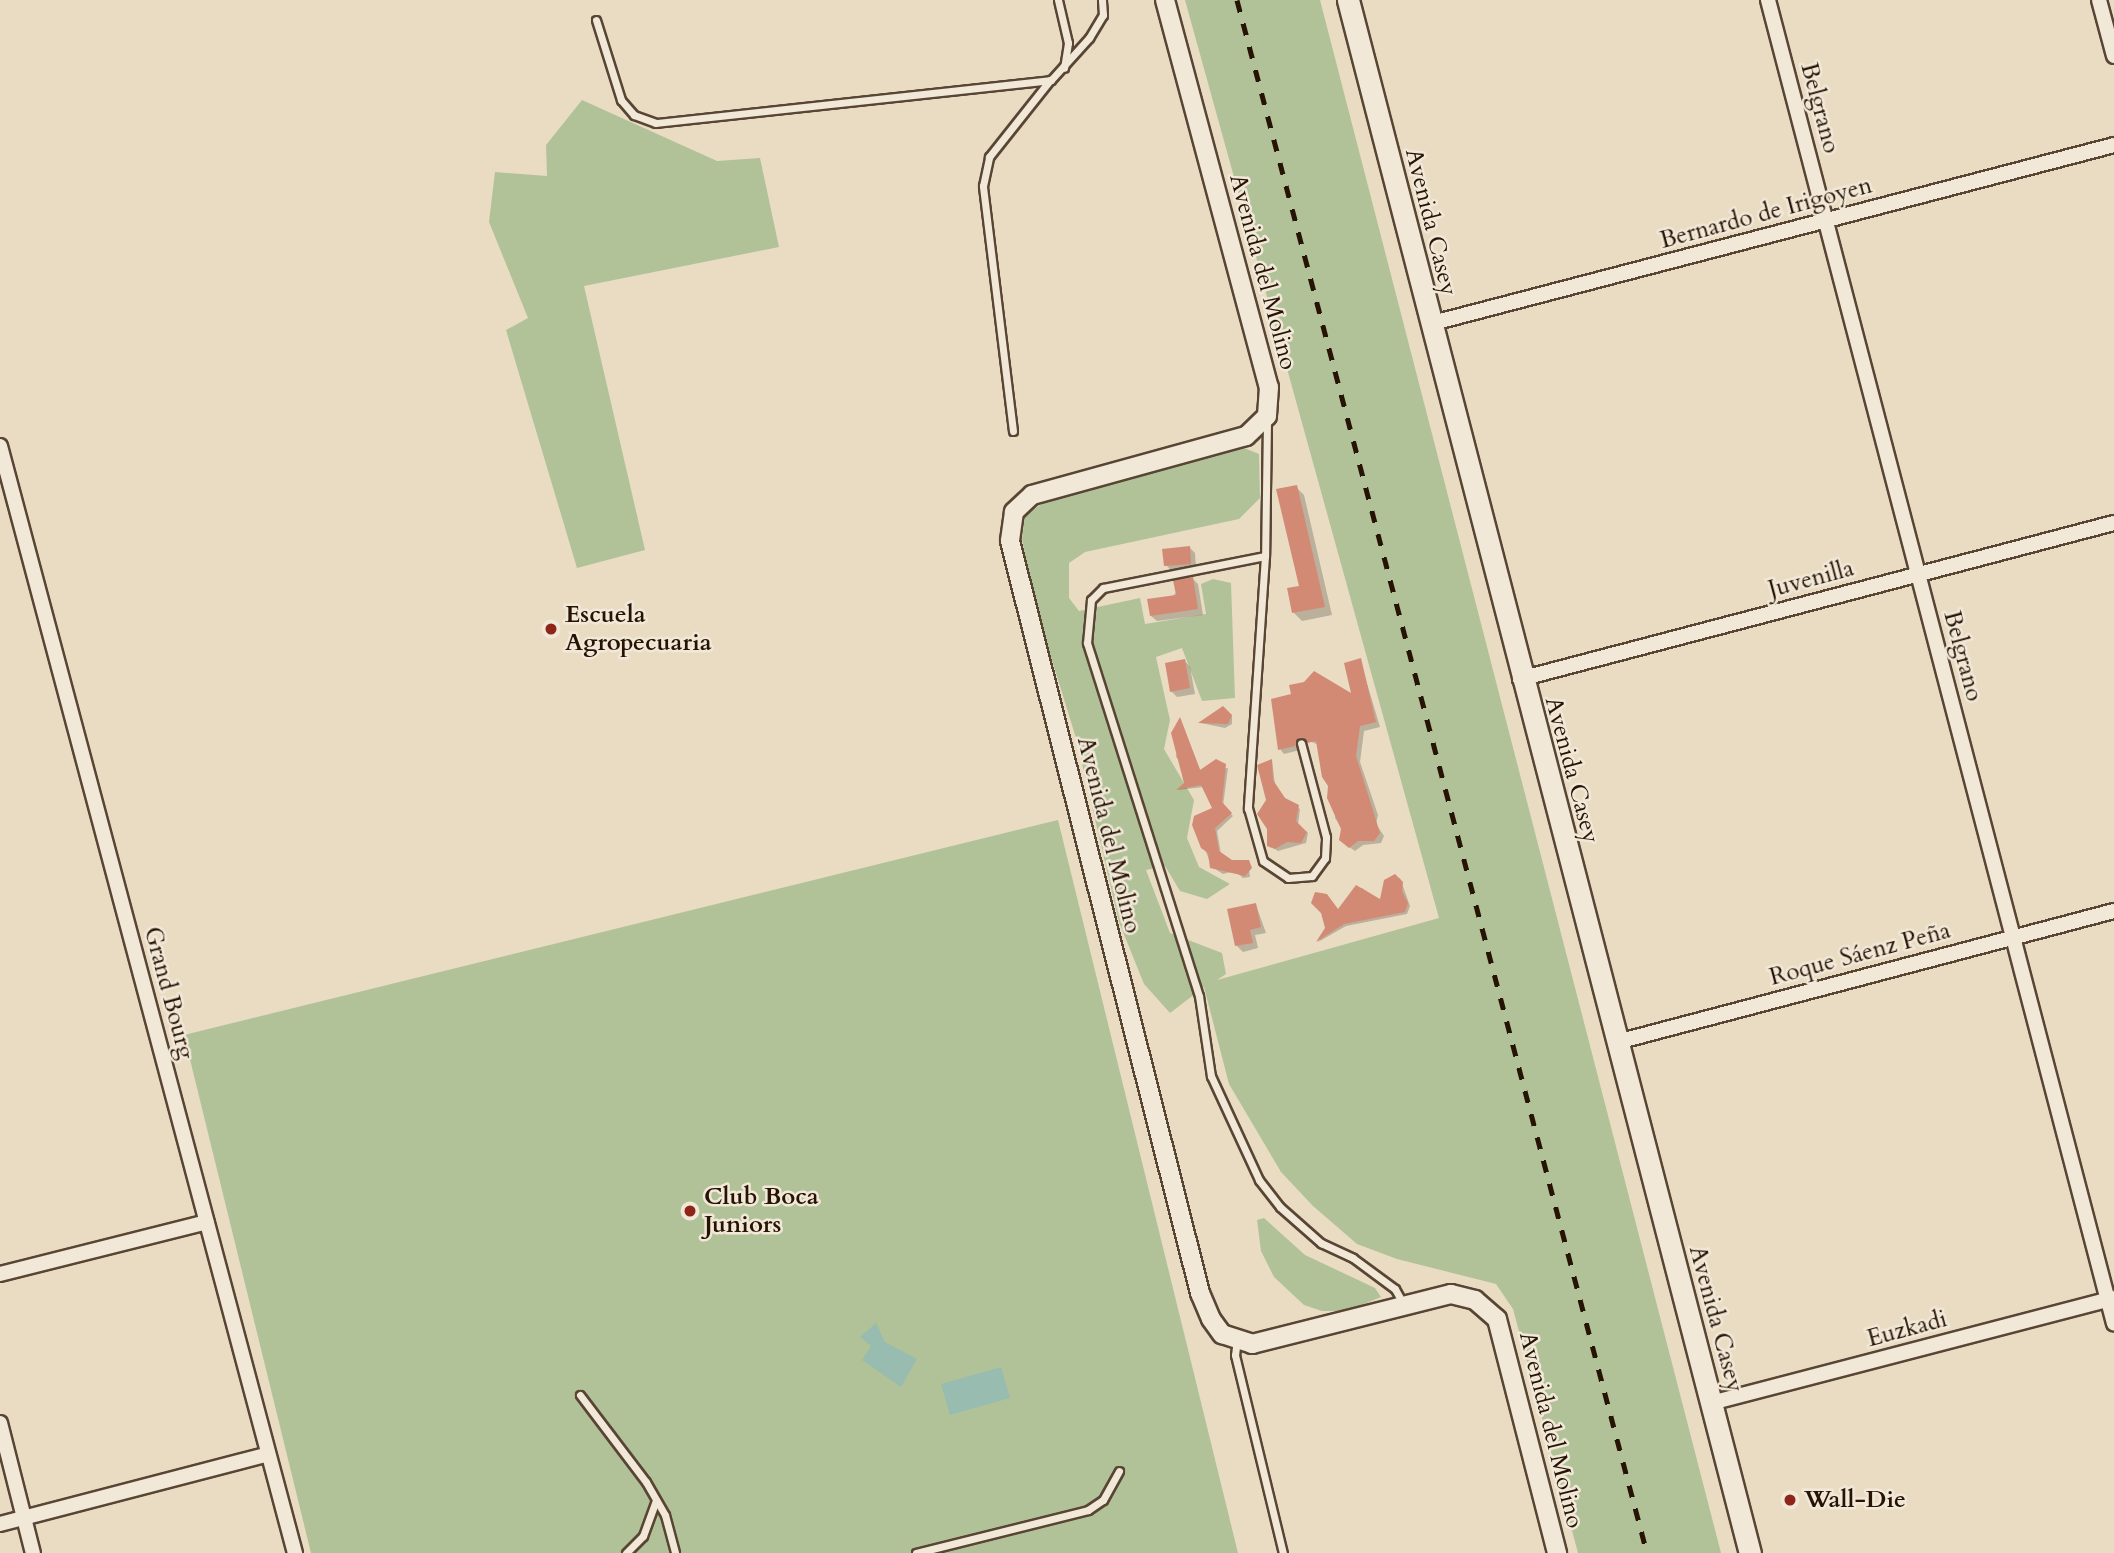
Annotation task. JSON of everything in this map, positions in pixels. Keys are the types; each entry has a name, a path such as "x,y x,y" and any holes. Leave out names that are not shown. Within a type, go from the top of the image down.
{"main road":[{"name":"Avenida Casey","path":"1348,0 1520,679 1750,1553"}],"street":[{"name":"Avenida del Molino","path":"1165,0 1269,387 1267,416 1246,436 1032,495 1014,512 1010,541 1200,1293 1222,1334 1252,1344 1451,1294 1475,1300 1497,1319 1557,1553"},
{"name":"Belgrano","path":"1769,0 2013,937 2111,1299 2114,1324"},
{"path":"2099,0 2114,56"},
{"name":"Bernardo de Irigoyen","path":"1429,324 2114,145"},
{"name":"Grand Bourg","path":"0,446 295,1553"},
{"name":"Juvenilla","path":"1520,679 2114,523"},
{"name":"Roque Sáenz Peña","path":"1617,1042 2114,911"},
{"path":"0,1274 207,1222"},
{"name":"Euzkadi","path":"1711,1403 2111,1299"},
{"path":"0,1423 33,1553"},
{"path":"0,1524 268,1454"}],"lane":[{"path":"1058,0 1068,43 1064,69"},
{"path":"1013,431 983,186 989,157 1051,80 1064,69 1103,15 1102,0"},
{"path":"596,20 621,100 634,115 656,123 1051,80"},
{"path":"1267,416 1265,556 1248,808 1264,861 1288,878 1312,876 1325,858 1326,837 1301,743"},
{"path":"1265,556 1103,588 1091,600 1087,643 1199,996 1211,1076 1259,1180 1280,1207 1321,1243 1353,1258 1395,1289 1404,1306"},
{"path":"1237,1338 1235,1355 1283,1553"},
{"path":"580,1395 656,1500 675,1553"},
{"path":"916,1553 1088,1510 1103,1500 1119,1471"},
{"path":"626,1553 643,1536 656,1500"}],"green space":[{"path":"1185,0 1320,0 1721,1553 1578,1553 1513,1309 1496,1284 1397,1259 1357,1244 1313,1206 1281,1172 1229,1084 1204,987 1170,1013 1144,984 1119,922 1076,738 1033,599 1022,539 1025,516 1043,503 1244,448 1259,454 1260,498 1239,519 1085,552 1069,563 1069,598 1079,611 1140,598 1145,624 1206,614 1201,584 1213,579 1231,583 1235,698 1202,701 1182,648 1156,657 1170,720 1164,749 1194,800 1187,838 1199,867 1230,884 1207,899 1180,891 1165,866 1146,870 1170,933 1222,953 1226,974 1217,980 1439,918"},
{"path":"582,100 717,161 760,158 779,247 584,286 645,550 577,568 506,330 528,318 489,222 495,172 547,176 546,145"},
{"name":"Club Boca Juniors","path":"1058,820 1238,1553 311,1553 184,1035"},
{"path":"1264,1218 1305,1255 1375,1288 1381,1297 1347,1311 1322,1311 1304,1305 1274,1277 1261,1251 1257,1220"}],"water":[{"path":"876,1323 885,1342 917,1359 901,1387 862,1360 871,1346 860,1337"},
{"path":"1001,1367 1010,1398 950,1415 941,1384"}],"building":[{"path":"1297,485 1325,607 1292,613 1287,588 1299,586 1276,489"},
{"path":"1190,546 1191,564 1164,566 1162,549"},
{"path":"1193,577 1198,609 1150,616 1147,599 1176,595 1173,580"},
{"path":"1361,658 1376,722 1360,726 1356,756 1380,833 1374,841 1358,841 1349,848 1339,840 1341,829 1327,798 1328,786 1322,777 1316,741 1307,743 1300,737 1295,746 1278,750 1271,699 1291,694 1289,685 1304,682 1314,671 1351,693 1344,663"},
{"path":"1185,659 1190,688 1170,692 1165,663"},
{"path":"1223,706 1232,715 1228,724 1198,723"},
{"path":"1180,717 1200,770 1216,759 1226,764 1222,802 1232,813 1215,828 1219,851 1232,860 1249,860 1252,868 1245,876 1210,868 1208,853 1201,848 1192,825 1194,816 1212,808 1201,785 1176,790 1184,783 1171,733"},
{"path":"1272,759 1273,780 1285,798 1299,805 1296,821 1307,832 1301,843 1287,842 1275,849 1267,846 1267,829 1257,814 1266,800 1257,765"},
{"path":"1395,874 1403,882 1402,891 1408,903 1405,912 1344,924 1316,942 1325,928 1321,913 1311,903 1315,892 1327,894 1338,909 1356,885 1380,899 1384,880"},
{"path":"1256,903 1261,927 1250,930 1253,943 1235,946 1227,909"}],"railway":[{"path":"1237,0 1647,1553"}],"place":[{"name":"Escuela Agropecuaria","path":"551,629"},
{"name":"Club Boca Juniors","path":"690,1211"},
{"name":"Wall-Die","path":"1790,1500"}]}
